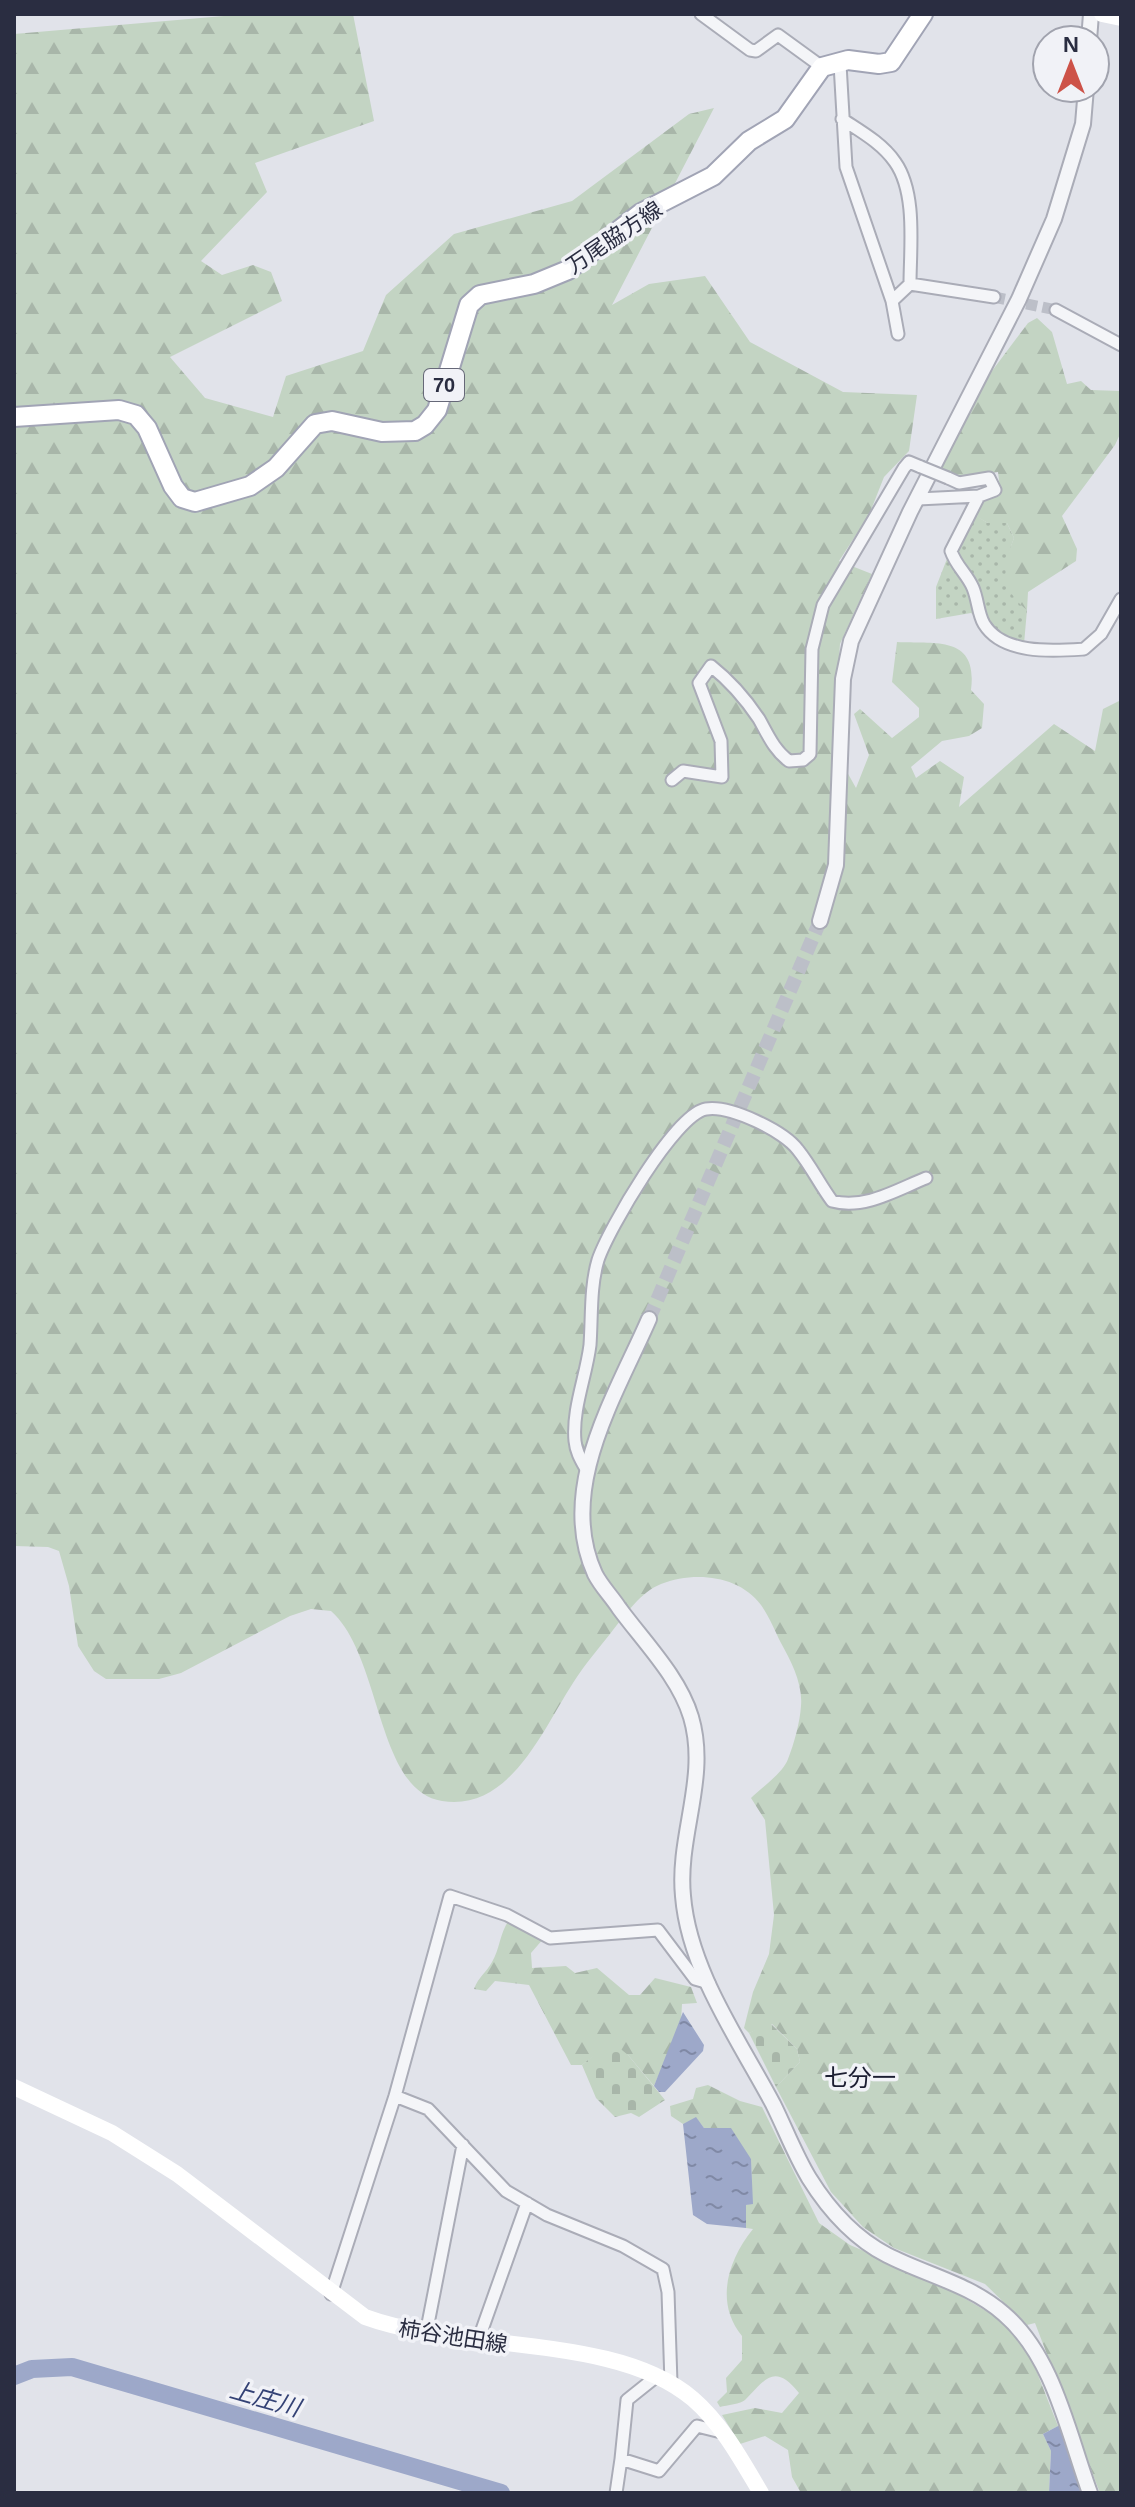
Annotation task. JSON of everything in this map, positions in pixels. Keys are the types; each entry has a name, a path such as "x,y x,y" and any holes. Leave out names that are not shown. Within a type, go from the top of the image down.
{"main road":[{"path":"831,66 848,60 879,64 891,62 923,14"},
{"path":"1102,14 1121,18"},
{"name":"万尾脇方線","path":"14,417 119,410 136,415 153,438 173,486 182,498 195,502 250,486 276,468 315,424 332,421 382,432 415,431 437,410 469,305 480,295 534,284 568,270 641,213 713,176 749,141 785,119 831,66"},
{"name":"柿谷池田線","path":"14,2087 112,2133 177,2174 365,2317 398,2329 426,2334 598,2357 634,2365 664,2380 693,2399 721,2432 761,2493"}],"street":[{"path":"701,14 750,50 756,51 778,35 831,66 842,119 846,167 892,301 898,334"},
{"path":"820,921 836,865 843,679 851,641 918,499 1019,299 1054,219 1083,124 1085,104"},
{"path":"842,119 871,138 894,159 903,174 910,234 910,284 892,301"},
{"path":"910,284 994,297"},
{"path":"1056,310 1121,345"},
{"path":"672,780 683,771 722,777 721,741 699,683 711,666 730,681 749,705 778,753 789,761 803,760 810,754 812,649 823,605 904,468 909,462 959,483 989,478 995,490 979,496 918,499"},
{"path":"979,496 951,551 955,564 974,590 984,624 996,636 1029,650 1084,649 1101,634 1121,599"},
{"path":"586,1469 575,1444 575,1425 589,1347 597,1264 624,1208 657,1158 693,1115 705,1109 729,1110 787,1139 798,1148 832,1201 848,1206 872,1200 926,1178"},
{"path":"649,1319 586,1469 582,1500 585,1539 595,1575 683,1694 691,1718 698,1773 682,1894 690,1936 709,1983 809,2177 832,2211 853,2233 887,2255 960,2285 1004,2314 1031,2344 1051,2383 1090,2493"},
{"path":"331,2294 395,2096 450,1896 507,1915 550,1938 658,1930 695,1979 709,1983"},
{"path":"395,2096 428,2109 506,2191 663,2269 668,2292 664,2380 627,2400 616,2493"},
{"path":"426,2334 463,2145"},
{"path":"478,2341 527,2203"},
{"path":"621,2459 659,2471 697,2426 721,2432"}],"green space":[{"path":"247,14 353,14 374,121 255,163 267,192 201,261 222,275 253,265 271,272 282,301 170,357 205,398 273,417 286,376 363,351 386,295 454,234 572,201 689,114 714,108 612,305 649,284 705,276 750,342 843,392 917,395 909,451 884,477 869,515 839,561 872,574 840,644 833,747 856,788 869,755 854,714 860,709 892,738 919,717 919,708 892,682 897,642 951,646 961,651 968,660 971,690 984,704 982,728 969,736 942,741 911,767 916,778 940,761 964,777 959,807 1054,724 1095,751 1103,709 1121,700 1121,2493 1100,2493 1035,2323 1027,2325 985,2284 894,2248 863,2227 831,2192 776,2087 800,2062 797,2049 772,2024 749,2033 744,2028 753,1992 769,1954 774,1915 765,1820 751,1798 785,1764 801,1706 800,1689 792,1665 767,1614 752,1595 728,1582 701,1577 674,1580 647,1592 588,1662 536,1743 505,1781 487,1794 466,1801 442,1801 420,1792 404,1773 391,1748 361,1658 348,1632 331,1611 311,1609 290,1616 181,1673 159,1679 106,1679 94,1671 78,1646 69,1586 59,1551 48,1547 14,1546 14,34"},
{"path":"1037,318 1052,332 1067,384 1081,381 1091,390 1121,391 1121,432 1115,445 1062,516 1077,549 1076,561 1028,592 1027,610 1008,586 1007,559 1014,538 1007,523 988,523 977,517 979,505 1000,489 998,472 962,477 941,469 989,375 1028,323"},
{"path":"966,510 988,523 1007,523 1014,538 1008,577 1014,595 1027,610 1024,644 1000,636 971,613 936,619 936,587"},
{"path":"509,1920 544,1938 531,1953 532,1968 566,1966 575,1973 597,1968 629,1995 640,1995 655,1978 691,1987 697,2003 682,2004 681,2022 654,2086 628,2055 603,2049 582,2065 571,2065 529,1985 495,1981 486,1991 474,1989 495,1957"},
{"path":"770,2023 797,2049 800,2062 776,2087 749,2033"},
{"path":"611,2041 628,2055 665,2100 639,2117 631,2113 615,2117 596,2098 582,2065"},
{"path":"708,2085 740,2101 762,2107 819,2223 850,2245 939,2283 1003,2321 1027,2347 1058,2426 1043,2434 1051,2451 1049,2493 801,2493 792,2477 788,2450 765,2436 740,2444 722,2415 755,2408 782,2413 799,2393 783,2378 776,2376 764,2381 743,2401 720,2407 717,2402 727,2392 726,2378 742,2360 742,2336 729,2310 728,2282 737,2255 753,2229 746,2228 746,2205 752,2203 751,2159 704,2128 696,2118 683,2124 671,2116 670,2106 693,2099 696,2088"}],"water":[{"path":"683,2012 704,2045 703,2051 665,2092 659,2092 654,2086"},
{"path":"696,2117 704,2128 731,2128 751,2159 753,2204 746,2205 746,2228 707,2224 693,2215 683,2124"},
{"path":"1059,2426 1082,2493 1049,2493 1051,2451 1043,2434"}],"waterway":[{"name":"上庄川","path":"14,2376 32,2369 72,2367 501,2493"}],"tunnel":[{"path":"994,297 1056,310"},
{"path":"649,1319 820,921"}],"district":[{"name":"七分一","path":"860,2078"}]}
